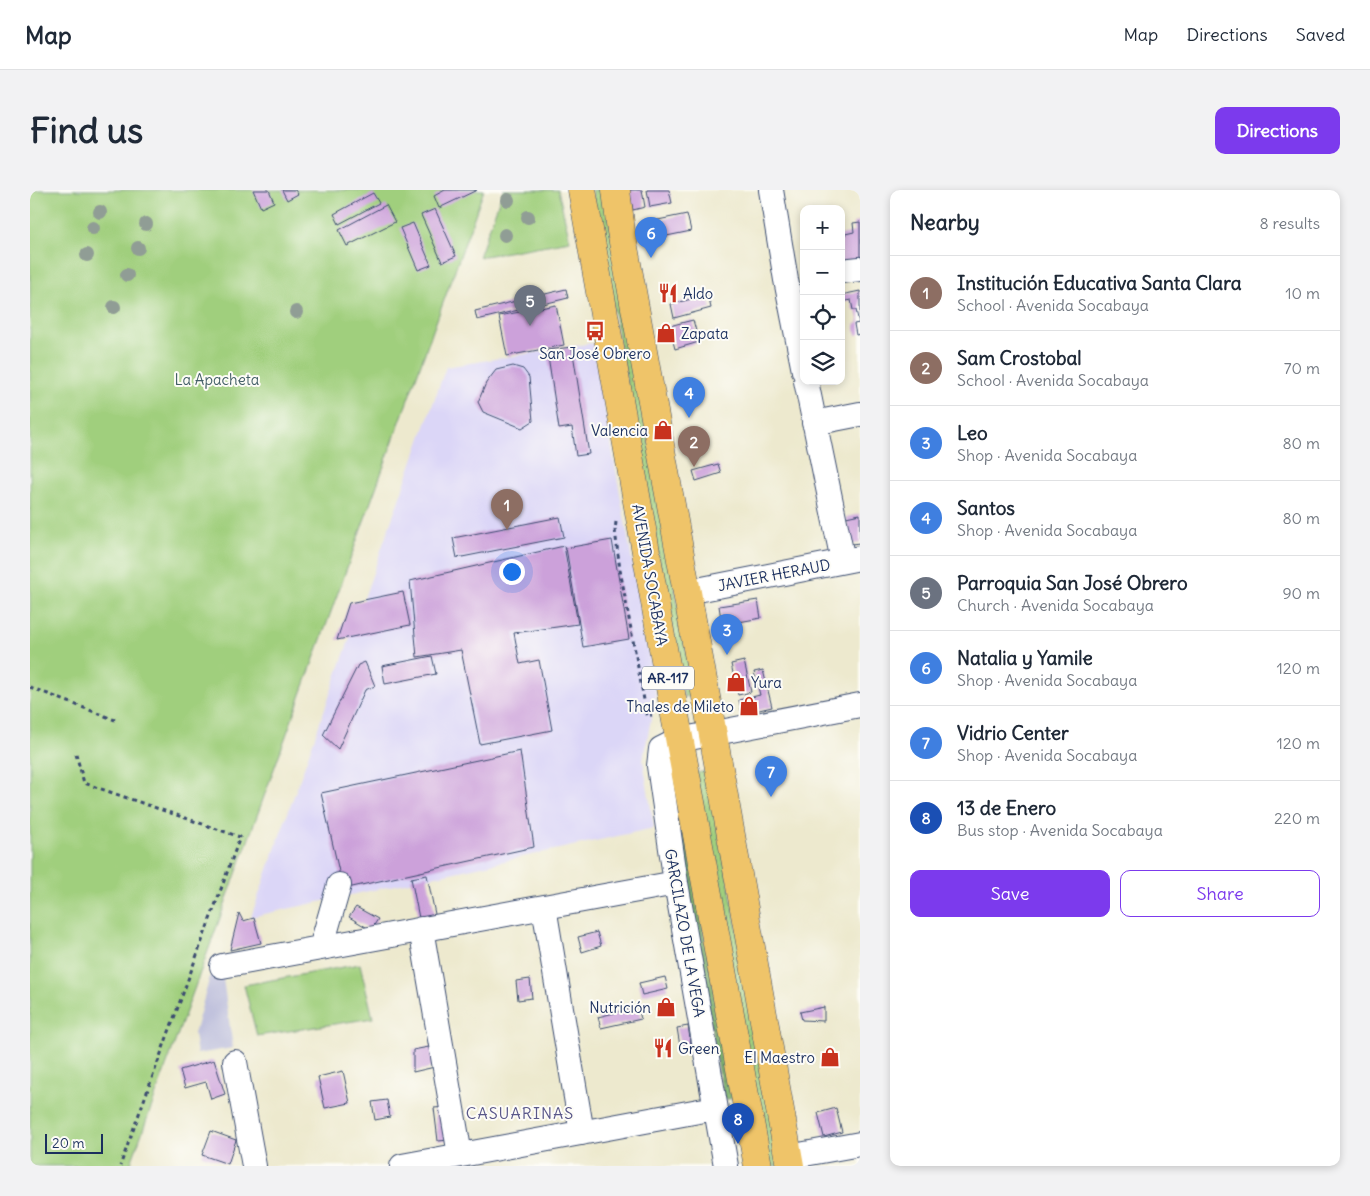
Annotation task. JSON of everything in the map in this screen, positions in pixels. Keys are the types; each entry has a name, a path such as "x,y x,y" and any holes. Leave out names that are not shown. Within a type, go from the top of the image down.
{"main road":[{"name":"AVENIDA SOCABAYA","path":"582,190 679,740 758,1166"},
{"name":"AR-117","path":"616,190 621,231 789,1161"}],"street":[{"path":"771,190 795,279 801,340"},
{"path":"845,271 860,268"},
{"path":"807,385 814,423 852,560"},
{"path":"814,423 860,414"},
{"name":"JAVIER HERAUD","path":"687,592 852,560"},
{"path":"679,740 860,705"},
{"name":"GARCILAZO DE LA VEGA","path":"679,740 661,749 658,766 676,883 726,1166"},
{"path":"222,966 676,883"},
{"path":"321,948 339,885"},
{"path":"544,907 582,1133"},
{"path":"421,929 460,1155"},
{"path":"235,1062 254,1166"},
{"path":"402,1166 715,1108"},
{"path":"236,1166 248,1135"},
{"path":"789,1161 860,1144"}],"path":[{"path":"30,687 115,720"},
{"path":"76,754 84,783 240,837 120,1166"}],"shaded area":[{"path":"593,343 656,694 643,760 654,828 251,917 446,367"},
{"path":"222,972 233,1048 197,1054 194,1034 211,973"}],"green space":[{"name":"La Apacheta","path":"30,190 484,190 130,1166 30,1166"},
{"path":"503,190 558,190 570,241 479,257"},
{"path":"592,190 604,190 694,695 684,697"},
{"path":"708,771 781,1166 766,1166 696,773"},
{"path":"675,774 734,1098 724,1100 668,775"},
{"path":"360,964 373,1018 257,1036 244,985"}],"building":[{"path":"253,190 269,190 274,202 261,208"},
{"path":"282,190 295,190 298,194 287,200"},
{"path":"445,190 477,190 439,208 434,196"},
{"path":"629,190 642,190 645,207 633,210"},
{"path":"647,190 669,190 672,203 650,207"},
{"path":"373,193 379,203 339,224 334,214"},
{"path":"386,205 395,222 347,246 339,230"},
{"path":"435,209 456,256 442,262 421,215"},
{"path":"687,214 691,231 657,238 653,221"},
{"path":"860,222 860,260 845,263 845,234 854,232 853,223"},
{"path":"413,223 431,265 418,270 400,228"},
{"path":"566,289 568,298 477,320 475,311"},
{"path":"860,291 860,334 856,335 854,324 859,323 856,310 853,310 851,300 845,301 845,294"},
{"path":"708,295 711,308 674,318 671,304"},
{"path":"556,305 564,345 507,356 499,316"},
{"path":"693,320 699,342 675,349 669,326"},
{"path":"572,347 589,454 576,456 572,427 559,429 547,350"},
{"path":"513,366 523,369 529,377 533,421 522,428 483,412 478,402 486,383 496,370"},
{"path":"718,464 721,473 696,481 693,471"},
{"path":"860,514 860,543 851,544 846,517"},
{"path":"560,517 564,537 457,558 453,538"},
{"path":"612,540 629,639 583,647 566,548"},
{"path":"564,546 578,624 514,633 520,664 539,660 552,730 480,744 461,650 417,657 410,581"},
{"path":"403,592 410,625 337,640 349,603"},
{"path":"758,600 761,618 722,625 719,606"},
{"path":"432,656 436,674 385,684 382,666"},
{"path":"744,661 751,692 738,695 731,664"},
{"path":"365,662 375,686 365,690 338,749 323,735 358,665"},
{"path":"763,670 772,707 742,714 739,700 760,695 754,672"},
{"path":"520,751 534,847 343,889 321,793"},
{"path":"427,875 436,919 420,923 411,878"},
{"path":"356,907 378,919 371,930 349,917"},
{"path":"239,913 243,921 254,918 261,943 230,950"},
{"path":"597,932 601,946 582,952 578,937"},
{"path":"665,977 668,989 642,995 639,983"},
{"path":"530,979 532,998 518,1000 516,981"},
{"path":"638,1007 641,1019 601,1028 598,1017"},
{"path":"824,1007 824,1021 802,1020 800,1012"},
{"path":"688,1026 692,1050 681,1052 677,1028"},
{"path":"434,1046 439,1066 413,1072 413,1050"},
{"path":"214,1060 225,1094 211,1099 206,1082 185,1088 180,1070"},
{"path":"343,1071 350,1103 325,1108 318,1077"},
{"path":"387,1100 390,1117 375,1120 372,1102"},
{"path":"447,1107 450,1140 438,1141 434,1108"},
{"path":"836,1108 842,1132 824,1137 818,1113"},
{"path":"211,1131 236,1140 228,1164 202,1155"}],"place":[{"name":"Natalia y Yamile","path":"651,258"},
{"name":"Aldo","path":"668,293"},
{"name":"Parroquia San José Obrero","path":"530,326"},
{"name":"San José Obrero","path":"595,331"},
{"name":"Zapata","path":"666,333"},
{"name":"Santos","path":"689,418"},
{"name":"Valencia","path":"663,430"},
{"name":"Sam Crostobal","path":"694,467"},
{"name":"Institución Educativa Santa Clara","path":"507,530"},
{"name":"Leo","path":"727,655"},
{"name":"Yura","path":"736,682"},
{"name":"Thales de Mileto","path":"749,706"},
{"name":"Vidrio Center","path":"771,797"},
{"name":"Nutrición","path":"666,1007"},
{"name":"Green","path":"663,1048"},
{"name":"El Maestro","path":"830,1057"},
{"name":"13 de Enero","path":"738,1144"}],"district":[{"name":"CASUARINAS","path":"520,1113"}]}
